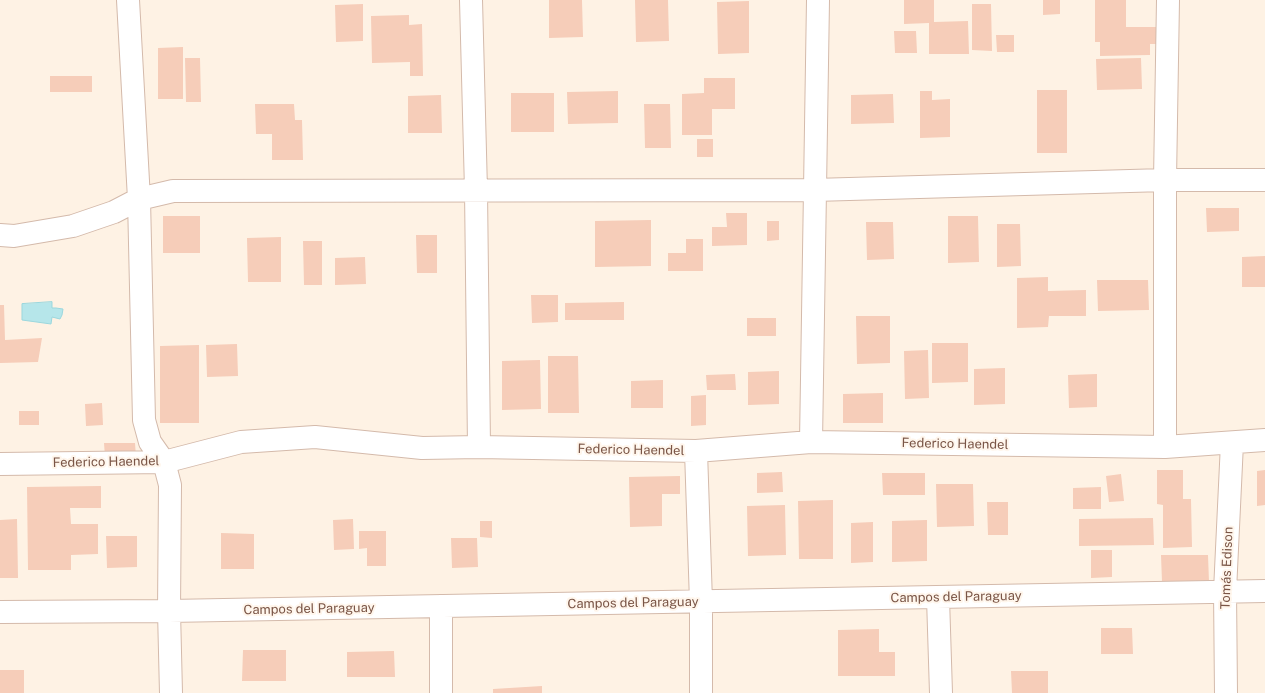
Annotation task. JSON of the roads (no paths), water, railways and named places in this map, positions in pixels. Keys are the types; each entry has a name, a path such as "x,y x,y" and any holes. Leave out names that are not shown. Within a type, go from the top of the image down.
{"street":[{"path":"128,0 140,199 144,420 150,442 164,462 170,484 169,611 171,693"},
{"path":"471,0 476,190 479,447"},
{"path":"811,442 818,0"},
{"path":"1165,447 1165,180 1168,0"},
{"path":"0,235 14,236 73,226 114,212 140,199 173,191 814,190 1165,180 1265,180"},
{"name":"Federico Haendel","path":"0,464 164,462 241,442 315,438 422,448 479,447 696,451 811,442 1165,447 1265,440"},
{"name":"Tomás Edison","path":"1226,693 1225,591 1232,443"},
{"path":"696,451 701,602 701,693"},
{"name":"Campos del Paraguay","path":"0,612 169,611 1265,591"},
{"path":"938,598 941,693"},
{"path":"441,606 441,693"}],"water":[{"path":"52,302 52,308 63,309 60,319 52,317 51,324 22,320 22,304"}]}
